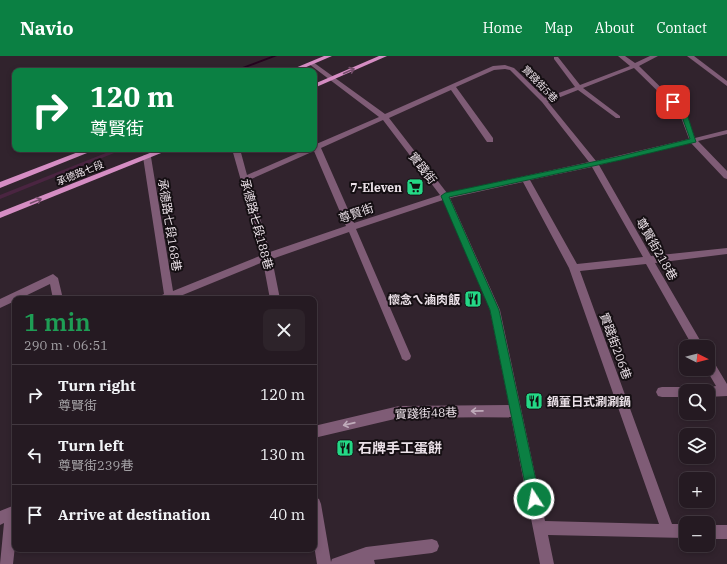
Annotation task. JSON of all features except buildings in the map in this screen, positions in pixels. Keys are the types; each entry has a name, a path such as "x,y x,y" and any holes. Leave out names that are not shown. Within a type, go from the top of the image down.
{"main road":[{"path":"298,68 329,56"},
{"path":"317,85 384,56"},
{"name":"承德路七段","path":"0,185 84,152"},
{"name":"承德路七段","path":"0,215 160,152"}],"street":[{"path":"621,56 635,66 682,111 693,141 727,176"},
{"path":"544,101 635,66 654,56"},
{"path":"690,56 727,84"},
{"path":"556,58 579,88 618,117"},
{"name":"實踐街","path":"311,63 385,118 445,196 495,310 547,564"},
{"name":"實踐街5巷","path":"317,147 385,118 493,68 505,67 512,69 544,101 594,164"},
{"path":"452,87 490,140"},
{"name":"尊賢街","path":"169,296 267,257 445,196 594,164 727,132"},
{"name":"承德路七段188巷","path":"237,152 267,257 274,296"},
{"name":"實踐街5巷","path":"245,178 306,152"},
{"path":"317,152 406,356"},
{"name":"承德路七段168巷","path":"147,157 166,296"},
{"name":"尊賢街218巷","path":"594,164 695,340"},
{"name":"實踐街206巷","path":"525,178 574,268 668,530"},
{"path":"574,268 727,250"},
{"path":"16,296 53,278 57,296"},
{"path":"0,304 12,298"},
{"path":"715,373 726,391 715,392"},
{"path":"662,392 679,392"},
{"name":"實踐街48巷","path":"317,431 399,412 516,411"},
{"path":"6,564 9,515"},
{"path":"317,522 324,564"},
{"path":"540,528 679,531"},
{"path":"715,532 727,532"},
{"path":"337,564 432,546"}],"shaded area":[{"path":"108,152 117,152 0,199 0,195"}],"waterway":[{"path":"242,68 275,56"}],"place":[{"name":"7-Eleven","path":"415,187"},
{"name":"懷念ㄟ滷肉飯","path":"473,299"},
{"name":"鍋董日式涮涮鍋","path":"534,401"},
{"name":"石牌手工蛋餅","path":"345,448"}],"route":[{"path":"534,499 495,310 445,196 654,151 693,141 682,111 673,102"}]}
